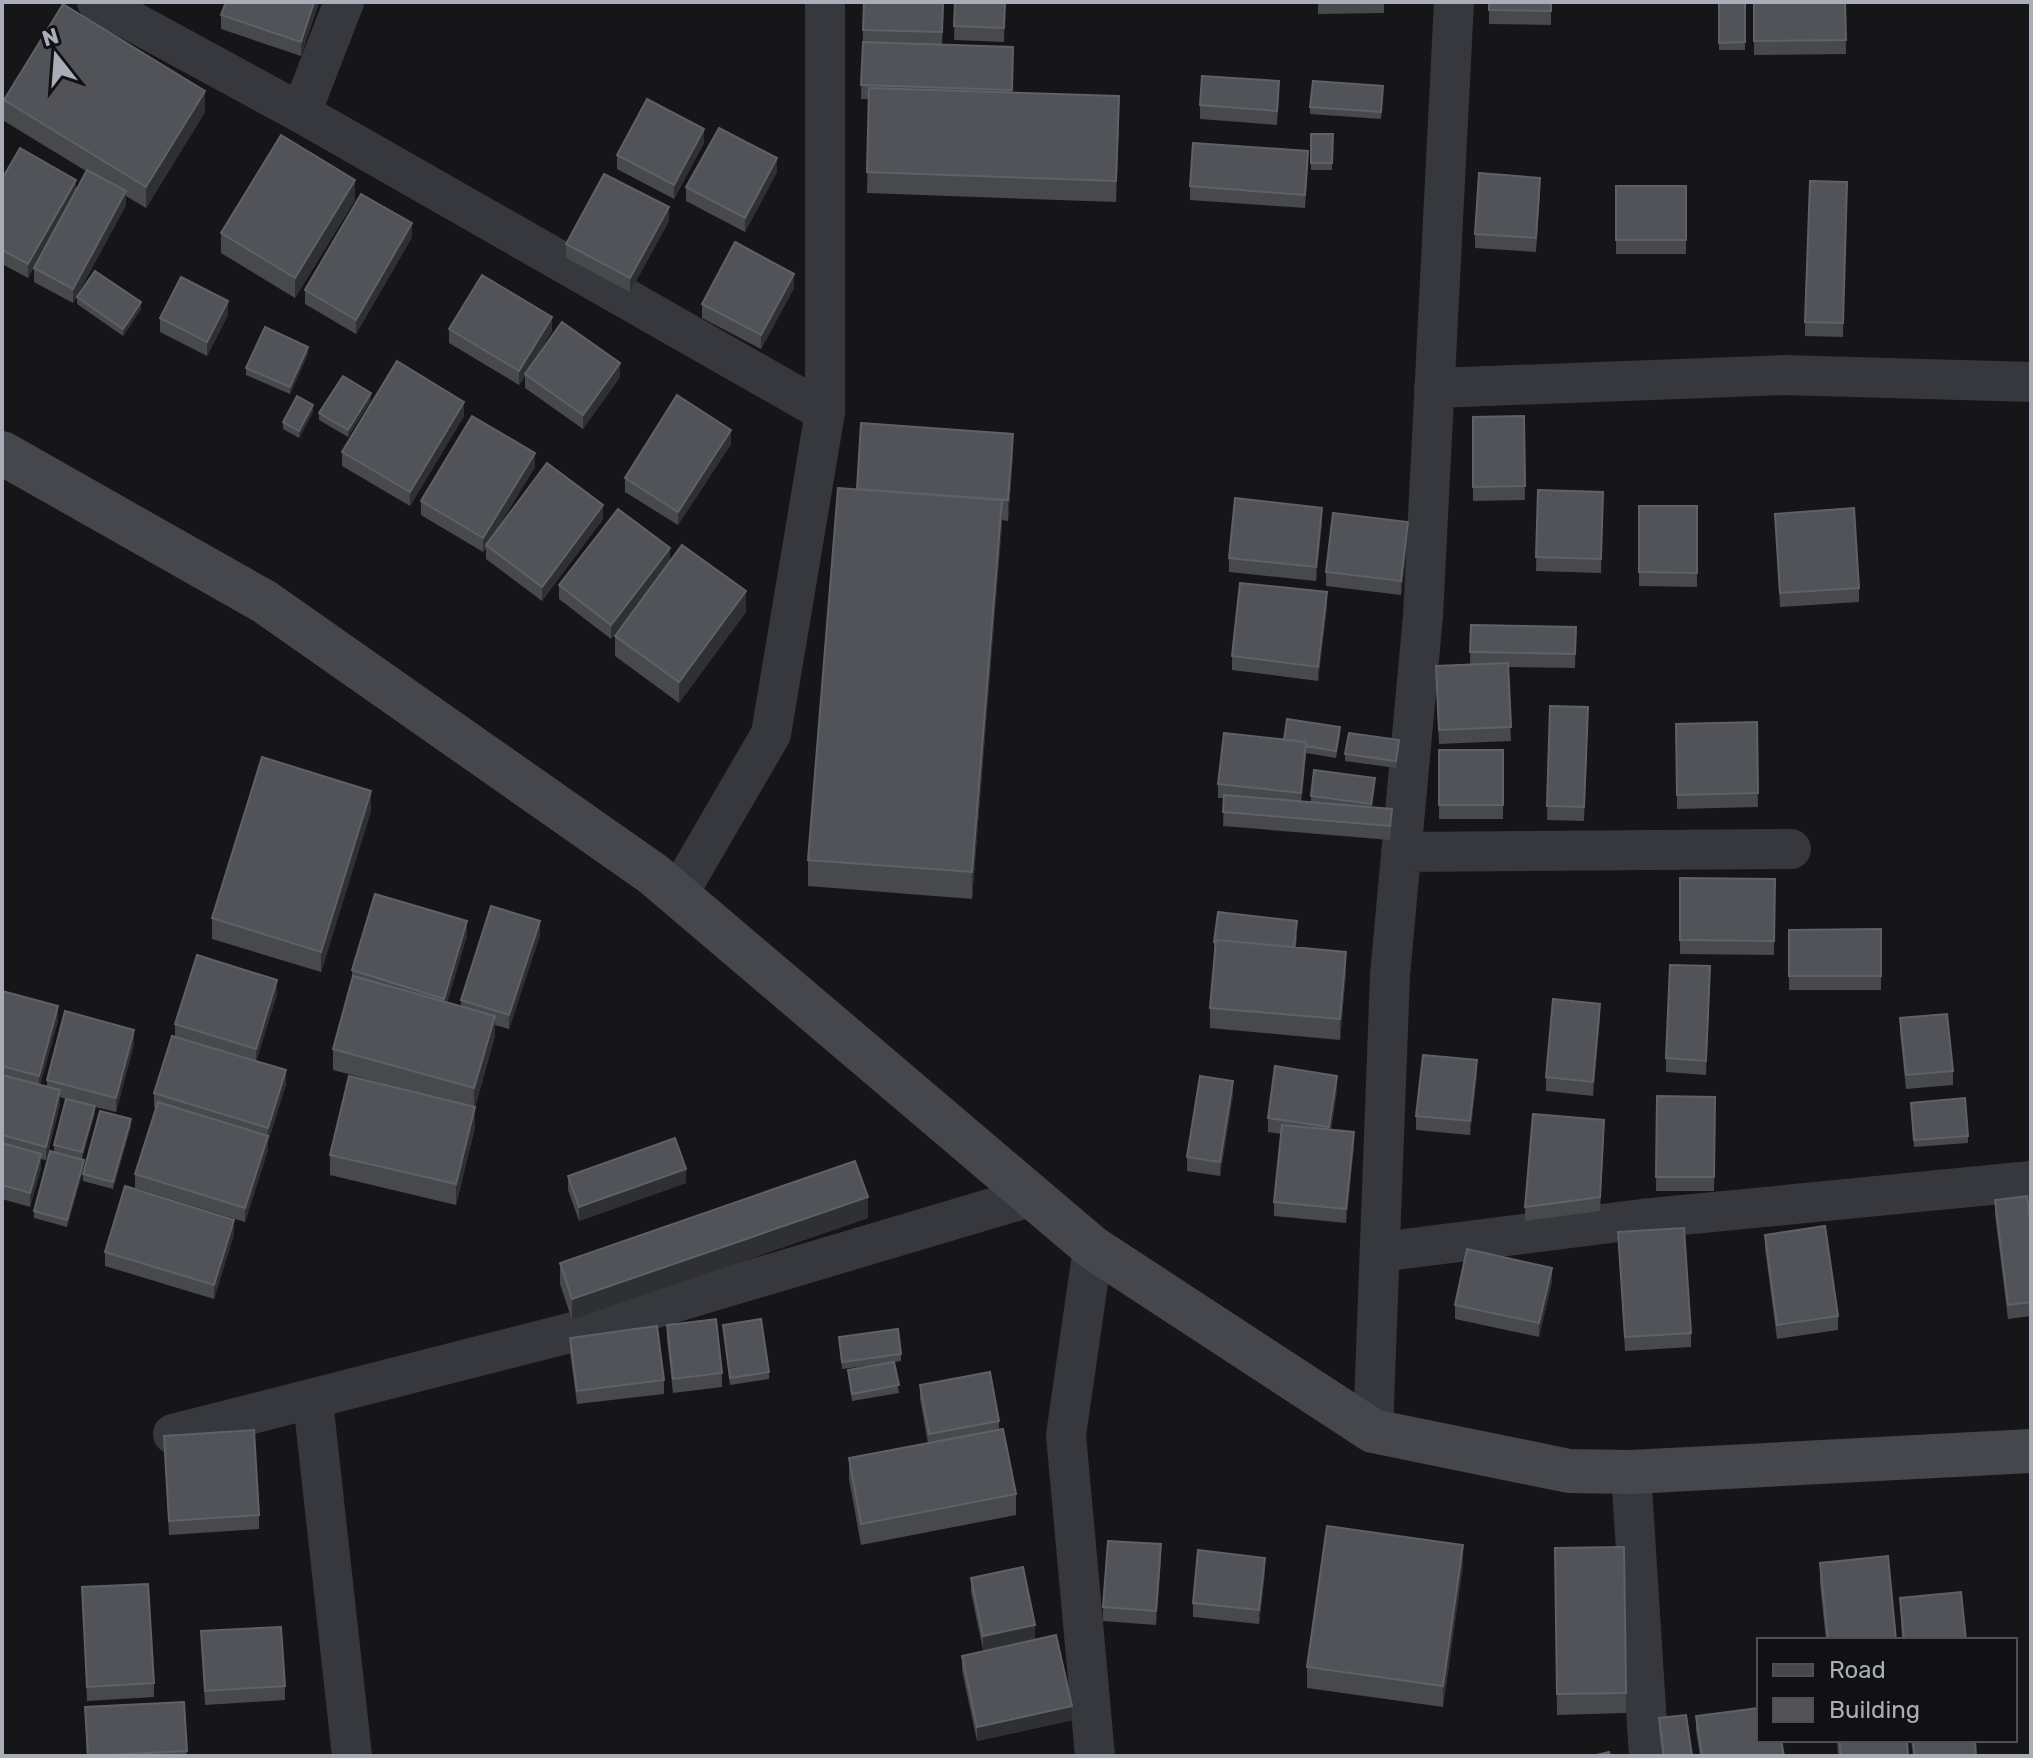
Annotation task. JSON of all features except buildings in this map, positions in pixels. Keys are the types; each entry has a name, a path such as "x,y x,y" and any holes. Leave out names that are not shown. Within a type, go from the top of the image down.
{"main road":[{"path":"2,453 265,602 678,894 1093,1248 1373,1431 1569,1471 1631,1472 2031,1451"}],"street":[{"path":"301,113 344,2"},
{"path":"678,894 771,734 825,412 825,2"},
{"path":"1373,1431 1390,975 1423,616 1454,2"},
{"path":"80,6 301,113 825,412"},
{"path":"1434,388 1784,375 2031,382"},
{"path":"1401,852 1791,849"},
{"path":"1380,1252 1642,1219 2031,1181"},
{"path":"173,1434 313,1401 589,1328 1033,1196"},
{"path":"1093,1248 1066,1435 1095,1756"},
{"path":"313,1401 352,1756"},
{"path":"1631,1472 1649,1756"}]}
